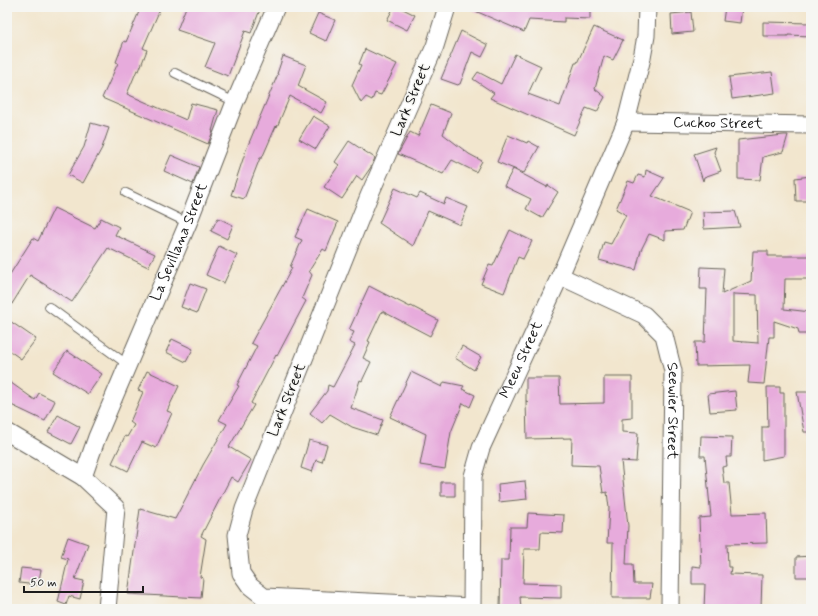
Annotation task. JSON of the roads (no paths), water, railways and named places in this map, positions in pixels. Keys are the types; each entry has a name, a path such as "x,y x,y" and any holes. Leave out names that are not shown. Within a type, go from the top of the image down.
{"street":[{"name":"La Sevillana Street","path":"83,477 97,437 188,222 235,102 276,7"},
{"name":"Lark Street","path":"447,7 434,46 369,196 249,494 237,535 241,573 250,586 264,597 472,608"},
{"name":"Meeu Street","path":"472,608 473,476 480,448 560,276 626,122 642,58 646,36 647,7"},
{"name":"Cuckoo Street","path":"626,122 811,125"},
{"name":"Seewier Street","path":"560,276 644,315 664,336 673,371 670,609"},
{"path":"7,432 83,477 116,508 107,609"}],"lane":[{"path":"175,73 235,102"},
{"path":"126,193 188,222"},
{"path":"49,307 128,365"}]}
